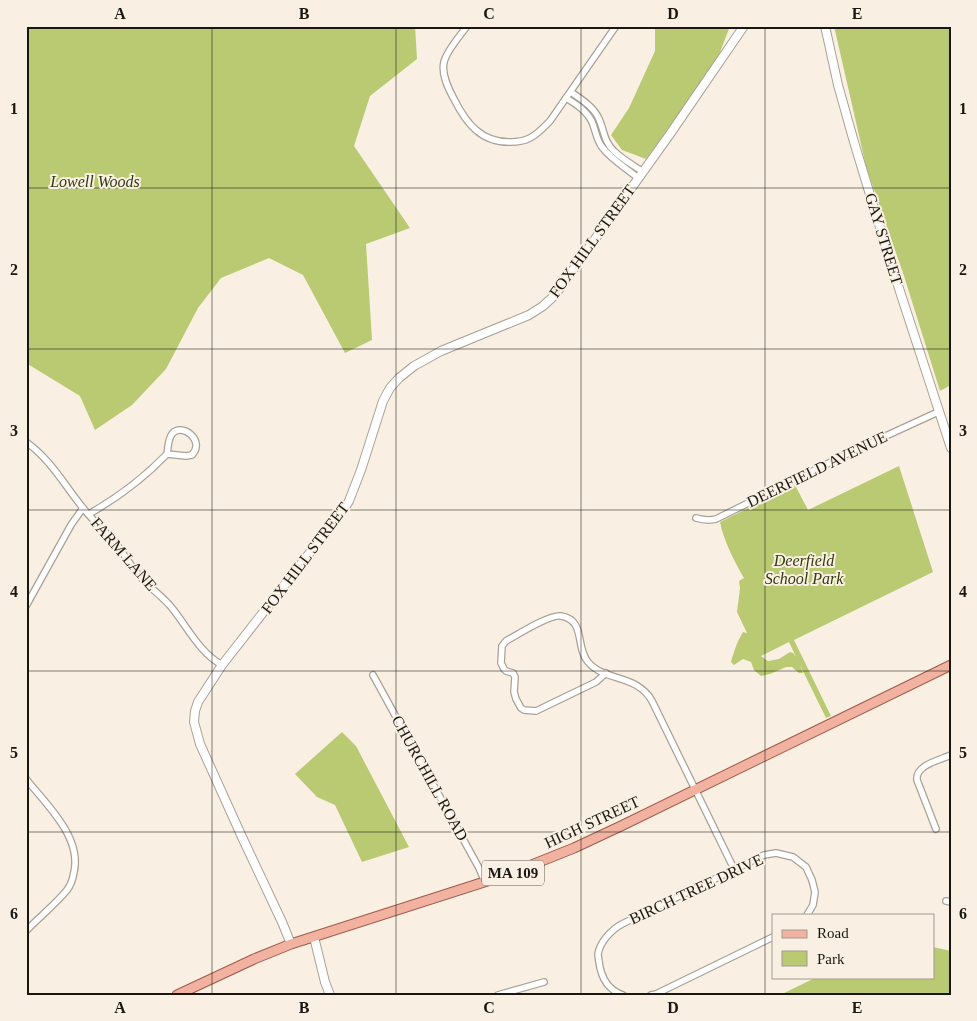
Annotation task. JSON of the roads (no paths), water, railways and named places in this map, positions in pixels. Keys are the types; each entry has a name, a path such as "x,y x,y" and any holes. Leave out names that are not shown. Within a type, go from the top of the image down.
{"main road":[{"name":"HIGH STREET","path":"177,995 254,958 291,944 509,874 574,848 951,665"}],"street":[{"path":"467,26 448,53 444,61 443,70 450,92 471,126 479,133 501,142 529,139 550,121 616,26"},
{"name":"FOX HILL STREET","path":"291,944 200,744 194,722 198,702 222,665 344,510 361,470 383,401 390,388 414,366 441,350 529,316 544,306 555,295 694,100 744,26"},
{"name":"GAY STREET","path":"825,26 838,85 854,142 938,412 951,448"},
{"path":"571,92 595,112 599,118 605,138 613,151 641,175"},
{"path":"566,98 590,117 596,138 606,152 641,175"},
{"name":"DEERFIELD AVENUE","path":"696,518 705,520 716,519 851,452 938,412"},
{"path":"89,514 110,502 154,468 168,454 170,436 173,432 185,431 196,442 197,446 192,455 168,454"},
{"name":"FARM LANE","path":"26,442 38,450 52,465 83,508 116,545 145,582 171,607 205,652 222,665"},
{"path":"26,606 71,524 83,508"},
{"path":"606,673 596,682 536,711 527,711 521,708 516,699 514,692 515,677 513,673 504,669 501,663 502,646 506,641 547,619 562,616 577,625 581,649 592,666 644,689 734,869"},
{"name":"CHURCHILL ROAD","path":"373,675 480,868 485,882"},
{"path":"936,829 916,775 924,767 951,755"},
{"path":"26,779 58,817 65,829 75,855 76,866 68,889 26,931"},
{"name":"BIRCH TREE DRIVE","path":"623,995 606,983 600,969 598,955 604,940 612,930 764,855 776,853 793,857 806,867 815,892 814,905 808,914"},
{"path":"314,937 330,995"},
{"path":"651,995 772,937"},
{"path":"498,995 544,982"}],"park label":[{"name":"Lowell Woods","path":"95,181"},
{"name":"Deerfield School Park","path":"804,569"}]}
